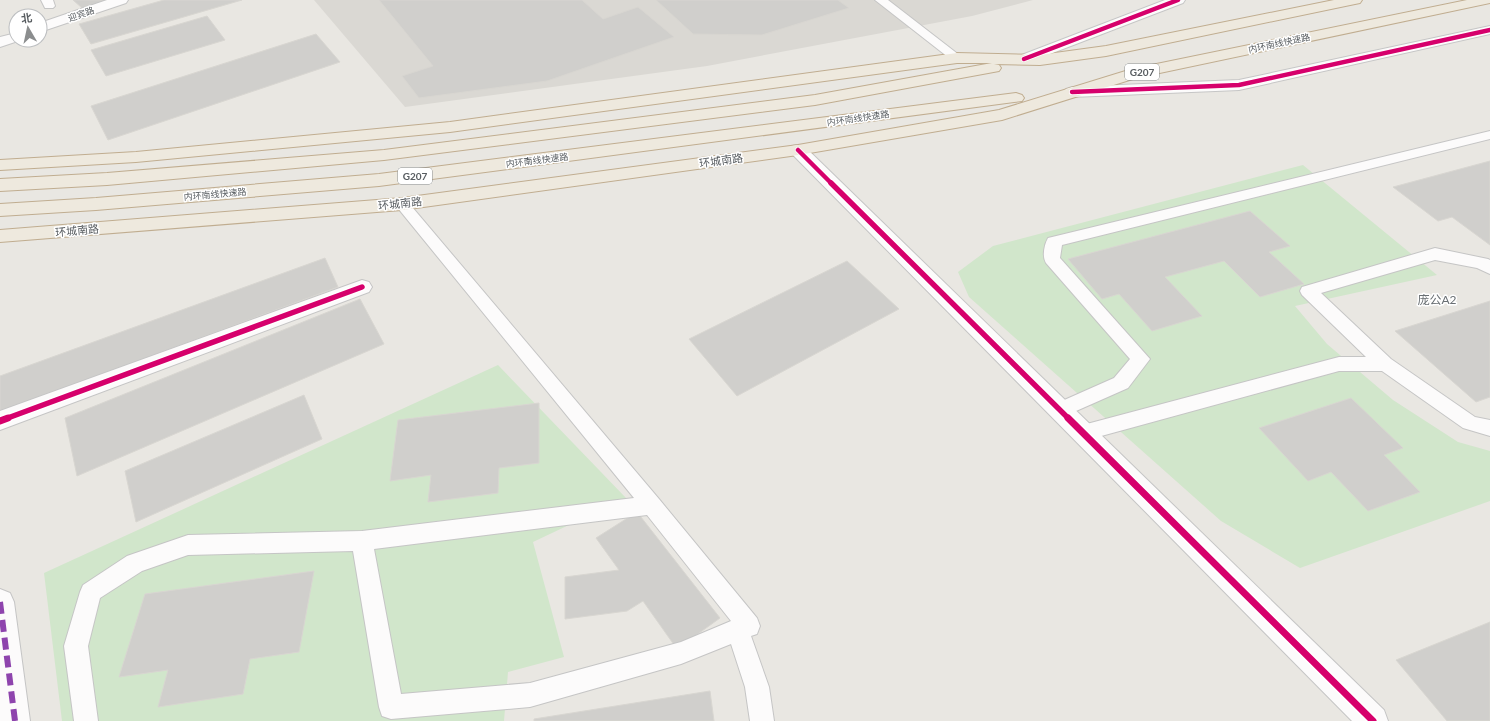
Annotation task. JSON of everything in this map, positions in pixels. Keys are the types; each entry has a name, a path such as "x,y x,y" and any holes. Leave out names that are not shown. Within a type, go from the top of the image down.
{"highway":[{"name":"G207","path":"0,185 107,178 384,155 815,100 1040,60 1106,51 1355,0"},
{"name":"内环南线快速路","path":"798,150 1002,115 1132,74 1487,0"},
{"name":"G207","path":"0,165 136,157 450,127 957,58 1040,60"},
{"name":"内环南线快速路","path":"0,210 379,180 1072,92"},
{"name":"环城南路","path":"0,236 402,204 798,150"}],"street":[{"name":"迎宾路","path":"48,25 121,0"},
{"path":"1024,59 1178,0"},
{"path":"1072,92 1239,85 1490,30"},
{"path":"798,150 1373,721"},
{"path":"0,421 362,287"},
{"path":"0,602 15,721"}],"lane":[{"path":"881,0 957,58"},
{"path":"1060,410 1121,383 1141,359 1052,259 1054,242 1490,135"},
{"path":"362,541 391,707 530,695 681,653 749,626 652,505 402,204"},
{"path":"1490,268 1482,263 1435,254 1308,291 1385,364 1470,423 1490,428"},
{"path":"1083,433 1339,364 1385,364"},
{"path":"86,721 76,646 91,592 135,563 188,544 362,541 652,505"},
{"path":"737,630 757,687 762,721"}],"shaded area":[{"path":"314,0 1033,0 972,16 707,66 405,107"}],"green space":[{"path":"1303,165 1437,275 1295,306 1327,344 1393,400 1458,442 1490,451 1490,501 1300,568 1221,521 969,297 958,272 993,246"},
{"path":"498,365 626,498 533,542 564,657 508,672 504,721 62,721 44,573"}],"building":[{"path":"73,0 107,0 82,8"},
{"path":"164,0 242,0 91,44 79,24"},
{"path":"379,0 582,0 603,19 638,7 674,37 547,81 419,98 402,76 433,66"},
{"path":"656,0 838,0 849,8 762,35 693,34"},
{"path":"207,16 225,40 106,76 91,50"},
{"path":"316,34 340,62 108,140 91,106"},
{"path":"1490,161 1490,245 1452,217 1438,221 1393,187"},
{"path":"1250,211 1290,246 1269,252 1304,284 1260,297 1224,261 1165,277 1202,316 1152,331 1119,294 1102,299 1068,259"},
{"path":"325,258 338,287 0,412 0,376"},
{"path":"847,261 899,309 737,396 689,339"},
{"path":"360,299 384,344 77,476 65,418"},
{"path":"1490,301 1490,397 1476,402 1395,331"},
{"path":"304,395 322,439 136,522 125,471"},
{"path":"1351,398 1403,448 1384,455 1420,492 1368,511 1331,472 1308,481 1259,428"},
{"path":"539,403 539,463 499,468 498,493 428,502 431,475 390,481 398,420"},
{"path":"637,512 720,618 677,649 643,601 627,611 565,619 565,577 619,570 596,538"},
{"path":"314,571 299,652 250,659 243,694 158,707 168,670 119,677 145,594"},
{"path":"1490,622 1490,721 1447,721 1396,660"},
{"path":"710,691 714,721 534,721 534,719"}],"marked path":[{"path":"0,602 15,721"}],"cycle path":[{"path":"1024,59 1178,0"},
{"path":"1072,92 1239,85 1490,30"},
{"path":"798,150 1373,721"},
{"path":"0,421 362,287"}],"district":[{"name":"庞公A2","path":"1437,299"}]}
